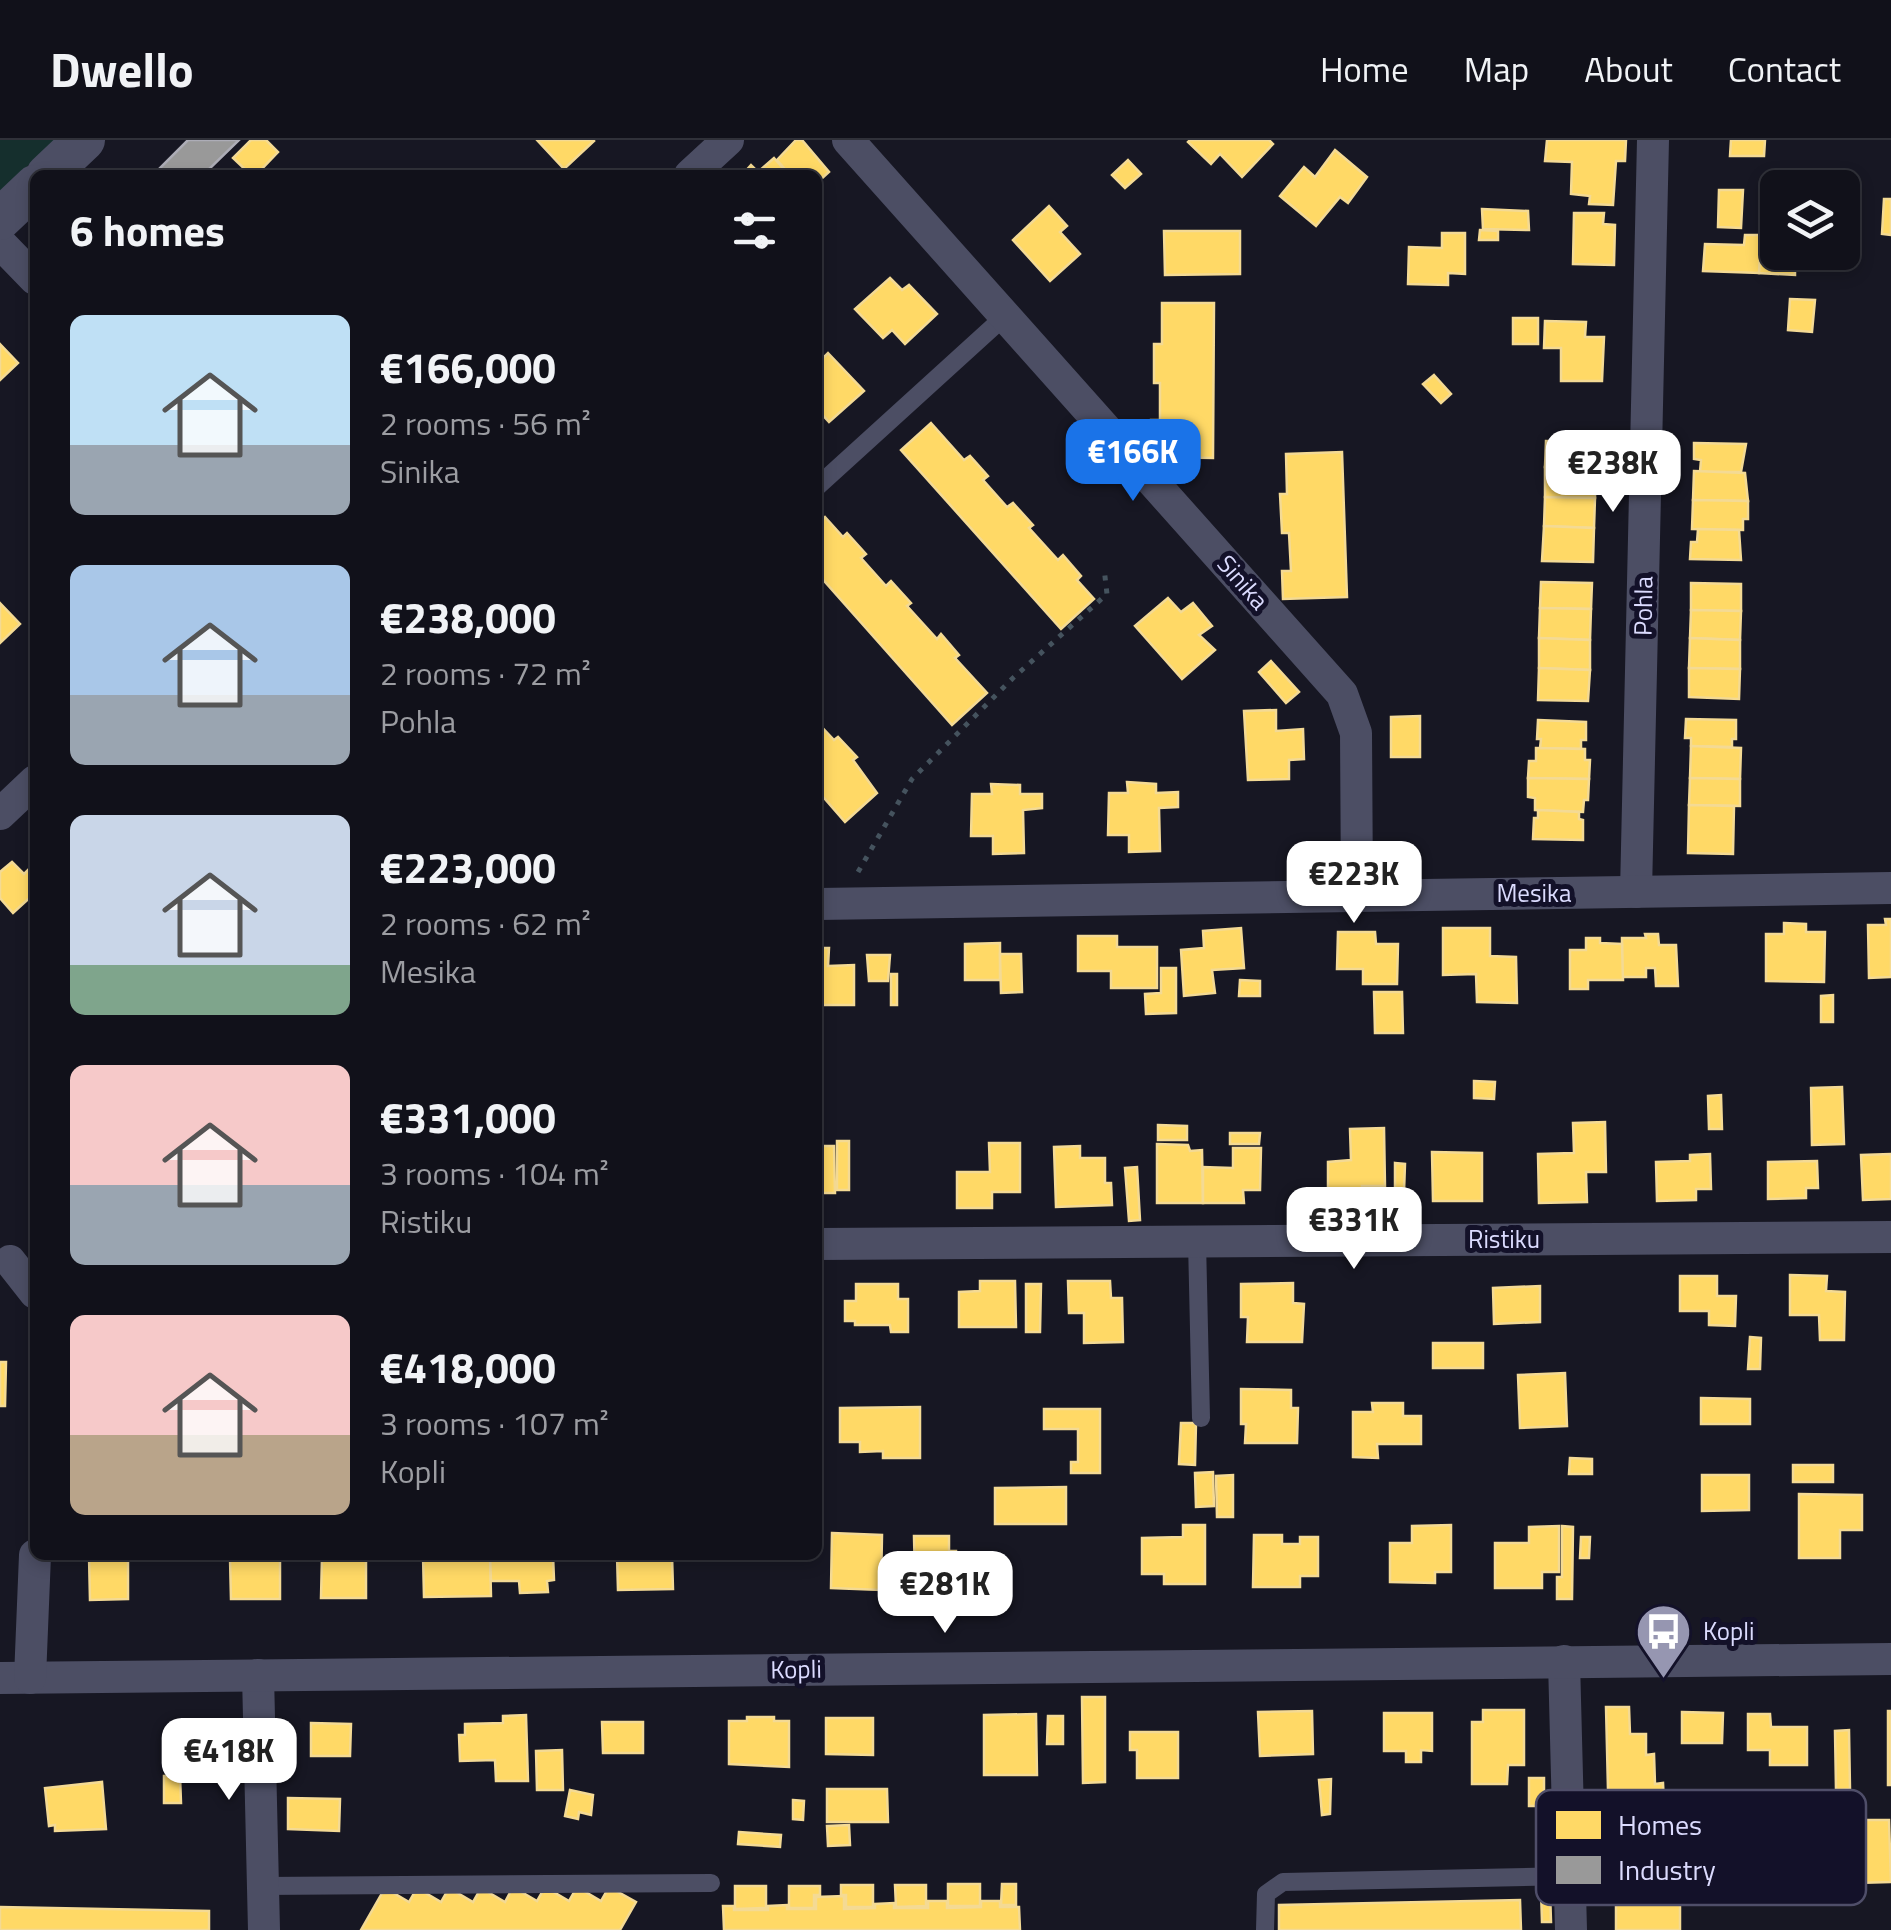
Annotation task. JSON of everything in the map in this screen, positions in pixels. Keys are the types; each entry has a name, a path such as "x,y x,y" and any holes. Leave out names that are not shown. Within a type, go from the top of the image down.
{"street":[{"path":"52,170 84,140"},
{"path":"695,170 728,140"},
{"name":"Sinika","path":"848,140 1342,694 1356,734 1357,894"},
{"name":"Pohla","path":"1636,892 1653,140"},
{"path":"0,220 30,191"},
{"path":"0,243 30,275"},
{"path":"0,814 30,787"},
{"name":"Mesika","path":"828,904 1891,888"},
{"name":"Ristiku","path":"822,1244 1891,1237"},
{"path":"15,1256 30,1283"},
{"path":"15,1678 34,1560"},
{"name":"Kopli","path":"15,1678 1891,1659"},
{"path":"1564,1661 1568,1790"},
{"path":"258,1675 264,1930"},
{"path":"1571,1905 1571,1930"}],"lane":[{"path":"822,482 1005,316"},
{"path":"1197,1242 1200,1418"},
{"path":"1265,1930 1266,1894 1283,1882 1536,1877"},
{"path":"262,1886 711,1883"}],"path":[{"path":"828,904 912,780 1012,678 1107,594 1104,568"}],"green space":[{"path":"0,140 55,140 0,192"}],"building: Homes":[{"path":"251,140 266,140 278,152 261,170 246,170 233,158"},
{"path":"537,140 593,140 594,141 564,169"},
{"path":"796,140 802,140 829,172 822,178 822,170 786,170 777,160"},
{"path":"1190,140 1269,140 1273,144 1242,177 1220,154 1211,164"},
{"path":"1547,140 1626,140 1625,161 1616,161 1613,205 1589,204 1590,196 1571,194 1572,162 1545,161"},
{"path":"1731,140 1765,140 1764,156 1730,156"},
{"path":"1335,150 1367,177 1348,203 1340,197 1316,226 1280,196 1304,167 1315,177"},
{"path":"774,158 785,170 760,170"},
{"path":"1128,160 1141,174 1125,188 1112,175"},
{"path":"1719,190 1743,190 1741,228 1718,227"},
{"path":"1884,199 1891,199 1891,235 1882,234"},
{"path":"1049,206 1067,226 1060,232 1080,254 1050,281 1013,240"},
{"path":"1482,209 1528,211 1529,230 1483,229"},
{"path":"1574,213 1604,213 1603,224 1615,225 1614,265 1573,264"},
{"path":"1480,230 1498,231 1498,240 1479,240"},
{"path":"1164,231 1240,231 1240,274 1165,275"},
{"path":"1442,233 1465,233 1465,274 1448,273 1448,285 1408,284 1409,247 1442,248"},
{"path":"1745,235 1760,235 1759,273 1703,271 1705,244 1744,245"},
{"path":"1760,260 1760,270 1795,270 1795,275 1759,273"},
{"path":"890,278 902,290 909,285 937,314 905,344 892,330 883,338 855,309"},
{"path":"1790,299 1815,300 1812,332 1788,330"},
{"path":"1162,303 1214,303 1213,458 1151,457 1151,420 1160,420 1160,383 1154,383 1154,344 1162,344"},
{"path":"1513,318 1538,318 1538,344 1513,344"},
{"path":"1545,321 1586,322 1585,337 1604,337 1602,381 1561,381 1561,348 1544,348"},
{"path":"0,344 18,363 0,380"},
{"path":"828,353 864,391 829,422 822,414 822,359"},
{"path":"1434,375 1451,394 1441,403 1423,384"},
{"path":"931,423 964,460 970,456 988,476 983,480 1007,507 1013,503 1058,560 1063,555 1081,576 1077,580 1094,599 1061,629 901,450"},
{"path":"1546,441 1597,443 1596,468 1545,467"},
{"path":"1694,443 1746,444 1741,472 1700,472 1701,460 1694,459"},
{"path":"1342,452 1347,597 1283,599 1282,571 1291,571 1289,533 1282,533 1280,494 1287,494 1286,454"},
{"path":"1545,467 1596,468 1595,498 1545,497"},
{"path":"1694,471 1745,473 1748,501 1693,500"},
{"path":"1545,497 1595,498 1594,528 1544,526"},
{"path":"1693,500 1748,501 1748,519 1743,519 1743,530 1692,529"},
{"path":"825,517 843,537 847,533 866,554 861,558 886,586 891,581 937,639 941,634 959,655 955,658 987,693 952,725 822,579"},
{"path":"1544,526 1594,528 1593,562 1542,561"},
{"path":"1698,529 1739,530 1741,560 1690,559 1691,542 1697,542"},
{"path":"1541,582 1592,583 1591,609 1540,608"},
{"path":"1691,583 1741,584 1741,611 1691,610"},
{"path":"1168,598 1181,612 1193,603 1212,626 1199,635 1215,650 1182,679 1135,626"},
{"path":"0,603 20,624 0,643"},
{"path":"1540,608 1591,609 1590,640 1539,638"},
{"path":"1691,610 1741,611 1740,640 1690,638"},
{"path":"1539,638 1590,640 1590,670 1539,668"},
{"path":"1690,638 1740,640 1740,669 1689,668"},
{"path":"1271,661 1299,692 1286,703 1259,672"},
{"path":"1539,668 1590,670 1588,701 1538,700"},
{"path":"1689,668 1740,669 1739,699 1689,697"},
{"path":"1276,710 1276,731 1303,729 1304,759 1289,760 1289,779 1248,780 1244,711"},
{"path":"1420,716 1420,757 1391,757 1391,717"},
{"path":"1686,719 1736,720 1732,747 1691,746 1691,738 1685,738"},
{"path":"1538,720 1586,722 1586,740 1581,740 1581,749 1540,748"},
{"path":"822,727 857,757 853,760 877,793 845,822 822,796"},
{"path":"1691,746 1741,748 1740,779 1690,778"},
{"path":"1536,748 1585,749 1585,760 1590,760 1589,779 1528,778 1529,761 1536,761"},
{"path":"1528,778 1589,779 1583,812 1535,810 1535,798 1528,797"},
{"path":"1690,778 1740,779 1740,806 1689,805"},
{"path":"1127,782 1156,784 1156,793 1178,792 1178,807 1159,808 1160,851 1129,852 1129,835 1108,835 1109,793 1128,793"},
{"path":"991,784 1020,785 1020,794 1042,794 1042,808 1023,810 1024,853 993,854 993,836 971,836 972,794 992,794"},
{"path":"1689,805 1734,806 1733,854 1688,853"},
{"path":"1538,810 1579,812 1583,840 1533,839"},
{"path":"12,862 24,874 30,868 30,898 13,913 0,898 0,872"},
{"path":"1885,919 1891,919 1891,977 1869,978 1868,925 1886,925"},
{"path":"1784,923 1806,924 1806,932 1825,932 1824,982 1766,981 1766,934 1784,934"},
{"path":"1241,928 1244,968 1212,970 1215,993 1184,996 1181,950 1204,948 1203,931"},
{"path":"1443,928 1490,928 1490,956 1516,957 1517,1003 1477,1002 1476,974 1443,975"},
{"path":"1338,932 1375,932 1376,944 1398,944 1397,984 1363,984 1363,969 1337,969"},
{"path":"1645,934 1658,934 1659,945 1676,945 1678,986 1656,986 1655,968 1646,968 1646,977 1622,977 1622,938 1646,938"},
{"path":"1078,936 1117,936 1117,947 1157,947 1157,988 1111,988 1111,971 1078,971"},
{"path":"1586,938 1622,944 1623,980 1588,980 1588,989 1570,989 1570,950 1586,950"},
{"path":"1000,943 1000,980 965,980 965,944"},
{"path":"822,948 829,948 828,966 854,965 854,1005 822,1005"},
{"path":"1000,954 1021,954 1022,992 1001,993"},
{"path":"867,955 890,955 888,981 869,981"},
{"path":"1161,968 1176,968 1176,1013 1146,1014 1145,994 1161,993"},
{"path":"891,974 897,974 897,1005 891,1005"},
{"path":"1240,980 1260,981 1260,996 1239,996"},
{"path":"1374,992 1402,992 1403,1033 1375,1033"},
{"path":"1833,995 1833,1022 1821,1022 1821,996"},
{"path":"1474,1081 1495,1082 1494,1099 1474,1098"},
{"path":"1842,1087 1844,1144 1812,1145 1811,1088"},
{"path":"1721,1095 1722,1129 1709,1129 1708,1096"},
{"path":"1605,1122 1606,1172 1586,1172 1587,1202 1539,1203 1538,1154 1574,1153 1573,1123"},
{"path":"1158,1125 1187,1126 1187,1140 1158,1140"},
{"path":"1384,1128 1385,1186 1362,1186 1363,1203 1328,1205 1328,1162 1351,1160 1350,1129"},
{"path":"1230,1133 1260,1133 1259,1144 1230,1144"},
{"path":"837,1141 849,1141 849,1190 837,1190"},
{"path":"989,1143 1020,1143 1020,1192 992,1192 992,1208 957,1208 957,1172 990,1172"},
{"path":"1157,1144 1188,1145 1190,1151 1202,1150 1203,1203 1157,1203"},
{"path":"822,1146 834,1146 835,1193 822,1193"},
{"path":"1080,1146 1080,1158 1105,1158 1105,1183 1111,1183 1112,1205 1056,1207 1054,1147"},
{"path":"1233,1148 1261,1148 1260,1190 1243,1190 1244,1203 1203,1203 1203,1167 1233,1168"},
{"path":"1432,1152 1482,1153 1482,1201 1433,1201"},
{"path":"1710,1154 1711,1189 1696,1189 1696,1200 1657,1201 1656,1162 1690,1161 1690,1155"},
{"path":"1891,1154 1891,1199 1863,1200 1861,1155"},
{"path":"1817,1161 1818,1188 1806,1188 1806,1198 1768,1199 1768,1162"},
{"path":"1395,1163 1405,1164 1404,1192 1395,1191"},
{"path":"1137,1167 1140,1220 1129,1221 1125,1168"},
{"path":"1790,1275 1827,1276 1826,1291 1845,1292 1844,1340 1820,1340 1819,1315 1790,1315"},
{"path":"1680,1276 1717,1276 1717,1296 1736,1296 1735,1326 1709,1325 1709,1311 1680,1311"},
{"path":"980,1281 1015,1281 1016,1327 959,1327 959,1292 980,1291"},
{"path":"1068,1281 1110,1281 1111,1298 1122,1298 1123,1342 1084,1343 1084,1313 1069,1313"},
{"path":"1293,1283 1293,1303 1304,1304 1302,1342 1247,1342 1248,1317 1241,1317 1241,1284"},
{"path":"856,1284 898,1284 898,1299 908,1299 908,1332 891,1332 890,1325 855,1325 855,1321 845,1321 845,1301 856,1301"},
{"path":"1026,1284 1041,1284 1040,1332 1026,1332"},
{"path":"1540,1286 1540,1322 1494,1324 1493,1288"},
{"path":"1750,1337 1761,1338 1760,1369 1748,1369"},
{"path":"1433,1343 1483,1343 1483,1368 1433,1368"},
{"path":"0,1362 6,1362 5,1406 0,1406"},
{"path":"1565,1373 1567,1426 1520,1428 1518,1375"},
{"path":"1241,1389 1291,1390 1291,1408 1298,1408 1297,1443 1245,1443"},
{"path":"1701,1398 1750,1399 1750,1424 1701,1424"},
{"path":"1372,1403 1403,1403 1403,1416 1421,1416 1421,1444 1377,1444 1378,1458 1353,1457 1353,1412 1373,1412"},
{"path":"920,1407 920,1458 883,1458 883,1451 860,1452 860,1442 840,1442 840,1408"},
{"path":"1044,1409 1100,1409 1100,1473 1071,1473 1071,1462 1078,1462 1078,1429 1044,1429"},
{"path":"1181,1423 1196,1423 1195,1465 1179,1464"},
{"path":"1570,1458 1592,1459 1592,1474 1569,1474"},
{"path":"1793,1465 1833,1465 1833,1482 1793,1482"},
{"path":"1213,1472 1214,1506 1196,1507 1195,1473"},
{"path":"1233,1475 1233,1517 1217,1517 1216,1476"},
{"path":"1702,1475 1749,1475 1749,1510 1702,1511"},
{"path":"1066,1487 1066,1524 995,1524 995,1488"},
{"path":"1799,1494 1862,1495 1862,1530 1840,1530 1840,1558 1799,1558"},
{"path":"1183,1525 1205,1525 1205,1584 1164,1584 1164,1574 1142,1574 1142,1538 1183,1537"},
{"path":"1451,1525 1451,1572 1435,1572 1435,1583 1390,1582 1390,1543 1412,1543 1412,1526"},
{"path":"1559,1526 1559,1572 1542,1572 1542,1588 1495,1588 1495,1543 1529,1543 1529,1527"},
{"path":"1562,1526 1573,1527 1572,1599 1557,1599 1557,1577 1562,1577"},
{"path":"832,1533 882,1535 881,1590 831,1588"},
{"path":"1254,1535 1282,1535 1282,1544 1300,1544 1300,1537 1318,1537 1318,1576 1300,1576 1300,1587 1253,1587"},
{"path":"914,1536 949,1536 949,1551 956,1551 956,1586 923,1586 923,1580 915,1580"},
{"path":"1581,1537 1590,1537 1589,1558 1580,1558"},
{"path":"89,1560 128,1560 128,1599 90,1600"},
{"path":"230,1560 280,1560 280,1599 231,1599"},
{"path":"322,1560 366,1560 366,1598 321,1598"},
{"path":"423,1560 490,1560 491,1596 424,1597"},
{"path":"490,1560 553,1560 554,1580 547,1581 548,1592 520,1593 519,1581 491,1581"},
{"path":"617,1560 672,1560 673,1589 618,1590"},
{"path":"1082,1697 1105,1697 1105,1782 1083,1783"},
{"path":"1606,1707 1629,1707 1630,1734 1646,1734 1646,1755 1654,1754 1655,1784 1663,1783 1663,1790 1608,1790"},
{"path":"1483,1710 1524,1710 1524,1765 1508,1765 1507,1784 1472,1784 1472,1722 1483,1722"},
{"path":"1312,1711 1313,1754 1260,1756 1258,1712"},
{"path":"1891,1711 1891,1785 1888,1785"},
{"path":"1682,1712 1723,1713 1722,1743 1682,1743"},
{"path":"1384,1713 1432,1713 1432,1751 1421,1750 1421,1762 1406,1762 1406,1751 1384,1751"},
{"path":"1036,1714 1037,1775 984,1775 984,1715"},
{"path":"1748,1714 1770,1714 1771,1727 1807,1727 1807,1765 1770,1765 1770,1750 1748,1750"},
{"path":"526,1715 528,1781 496,1781 495,1760 460,1761 459,1735 465,1735 465,1724 503,1723 503,1716"},
{"path":"1048,1716 1063,1716 1063,1744 1047,1744"},
{"path":"747,1717 789,1721 789,1767 729,1764 729,1721 747,1721"},
{"path":"826,1718 873,1718 873,1755 826,1754"},
{"path":"602,1722 643,1722 643,1753 603,1753"},
{"path":"311,1723 351,1724 350,1756 311,1756"},
{"path":"191,1728 232,1728 231,1769 190,1770 191,1762 177,1762 177,1734 192,1733"},
{"path":"1849,1730 1850,1789 1836,1790 1835,1731"},
{"path":"1130,1732 1178,1732 1178,1778 1137,1778 1137,1750 1130,1750"},
{"path":"562,1750 563,1790 537,1790 536,1751"},
{"path":"180,1775 181,1803 164,1803 164,1776"},
{"path":"1529,1778 1544,1778 1544,1790 1536,1790 1536,1806 1529,1806"},
{"path":"1331,1779 1330,1814 1322,1815 1319,1780"},
{"path":"102,1782 106,1829 55,1831 55,1825 49,1826 45,1788"},
{"path":"827,1789 887,1789 888,1822 827,1822"},
{"path":"570,1790 593,1795 591,1815 579,1812 578,1819 565,1816"},
{"path":"288,1798 340,1799 339,1831 288,1829"},
{"path":"793,1800 804,1801 803,1820 793,1819"},
{"path":"1866,1820 1889,1820 1891,1882 1866,1883"},
{"path":"849,1825 850,1845 828,1846 827,1826"},
{"path":"739,1832 781,1835 780,1847 738,1844"},
{"path":"948,1884 980,1884 980,1906 948,1906"},
{"path":"1002,1884 1016,1884 1016,1905 1001,1905"},
{"path":"841,1885 873,1885 873,1907 846,1907"},
{"path":"895,1885 926,1885 926,1906 896,1907"},
{"path":"735,1886 766,1886 766,1908 735,1909"},
{"path":"789,1886 820,1886 820,1895 814,1895 814,1908 789,1908"},
{"path":"513,1887 537,1901 545,1887 569,1901 577,1887 601,1901 609,1887 636,1902 620,1930 361,1930 385,1888 409,1902 417,1888 441,1902 449,1888 473,1902 481,1888 505,1902"},
{"path":"844,1896 844,1909 894,1903 894,1908 928,1908 928,1901 947,1901 947,1908 981,1907 981,1901 1000,1901 1000,1907 1019,1907 1020,1930 724,1930 723,1906 734,1906 734,1910 768,1910 768,1906 787,1905 787,1909 816,1909 816,1897"},
{"path":"1520,1900 1521,1930 1279,1930 1279,1905"},
{"path":"1541,1905 1550,1905 1551,1922 1542,1922"},
{"path":"1616,1905 1680,1905 1680,1930 1616,1930"},
{"path":"0,1907 209,1911 209,1930 0,1930"}],"building: Industry":[{"path":"188,140 239,140 208,170 158,170"}],"place":[{"name":"Kopli","path":"1664,1680"}]}
